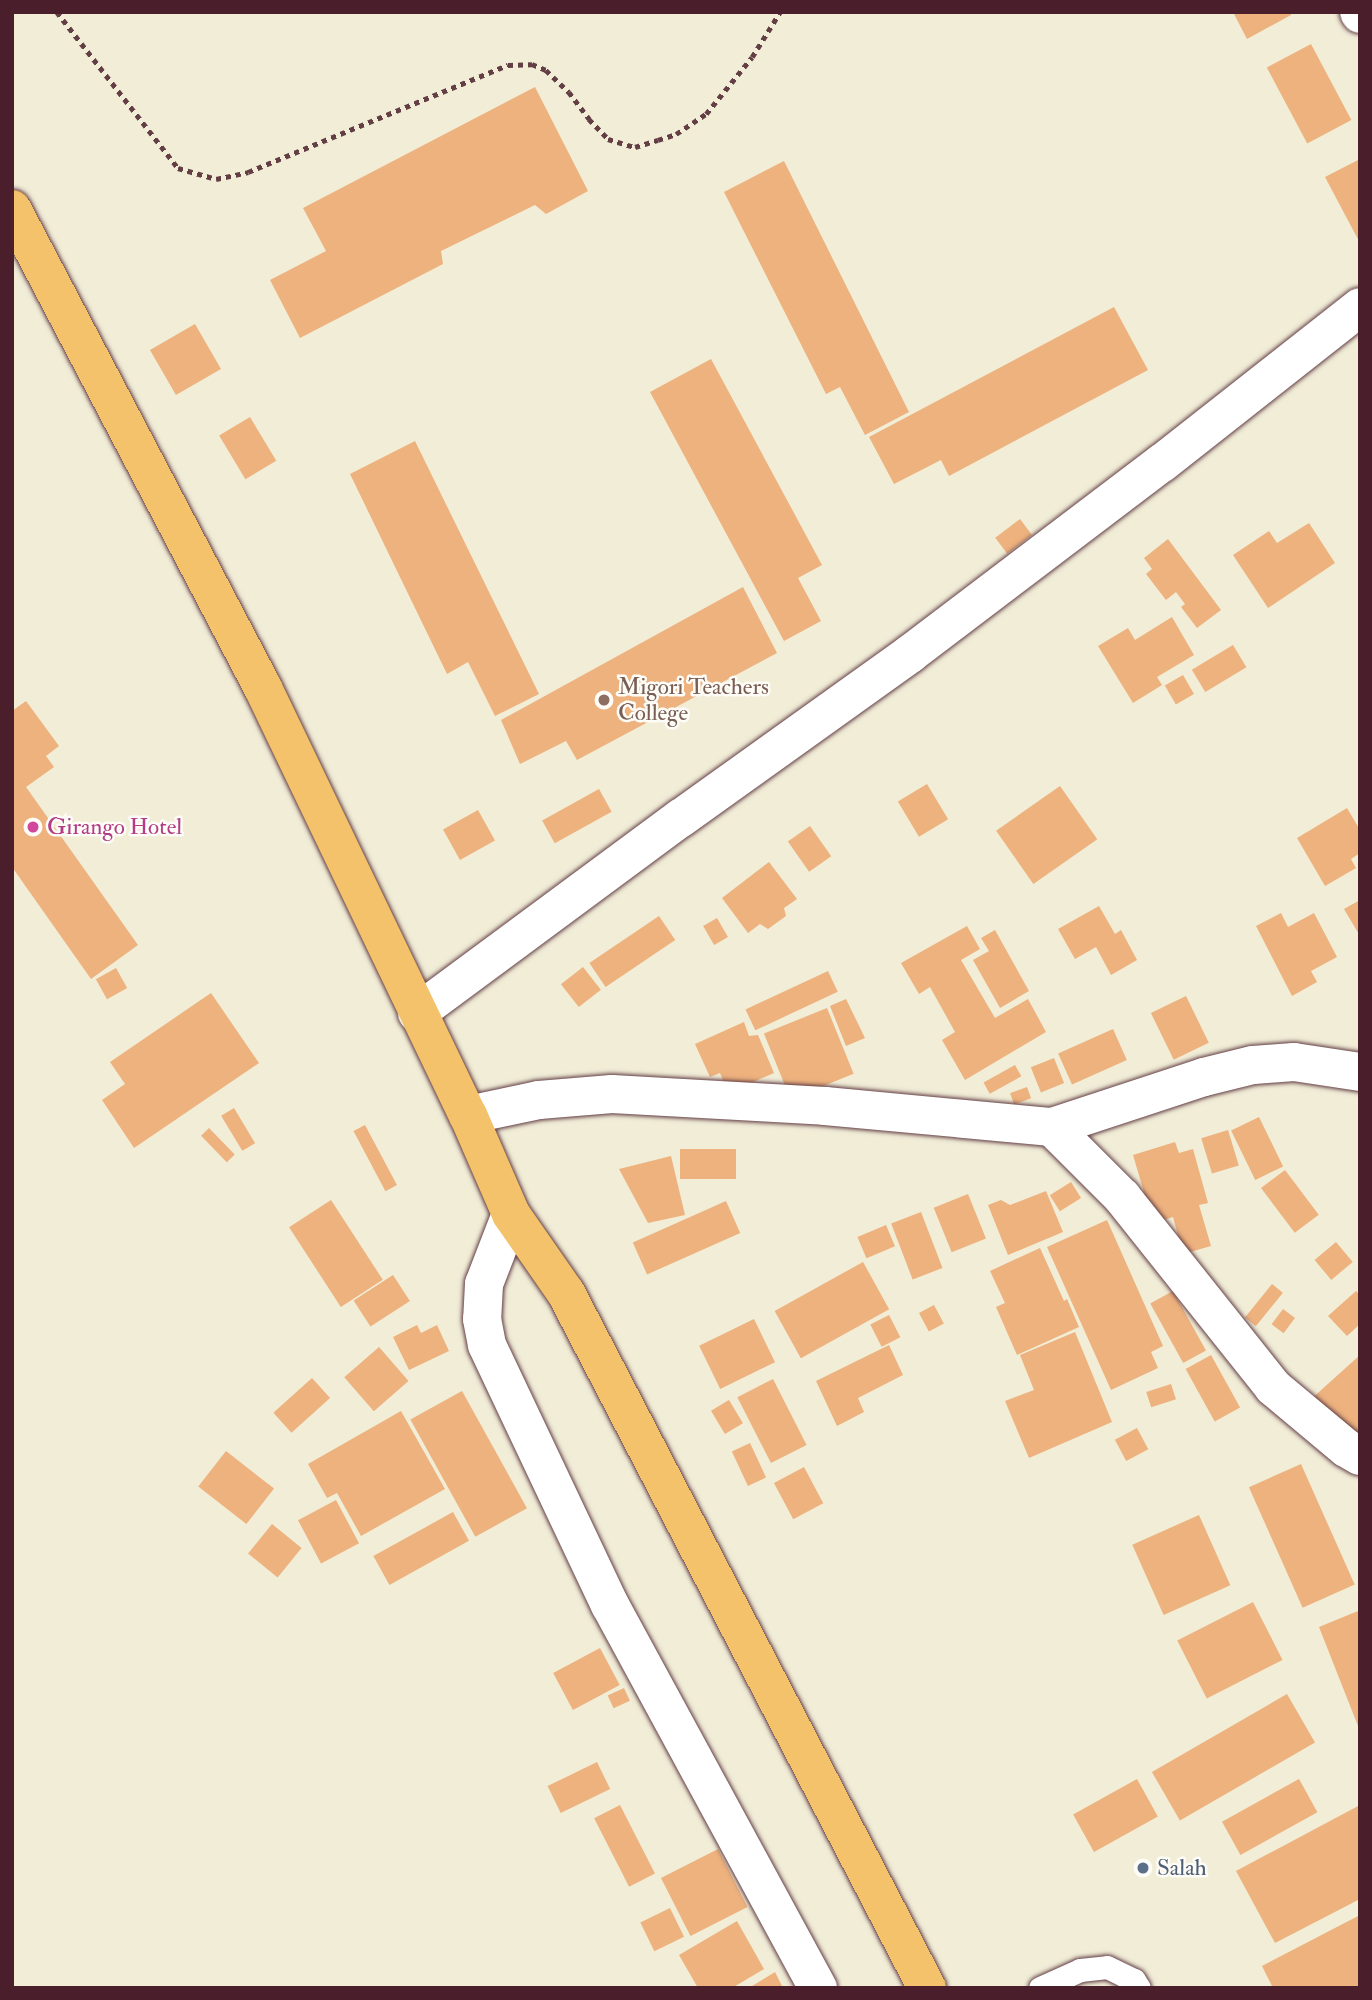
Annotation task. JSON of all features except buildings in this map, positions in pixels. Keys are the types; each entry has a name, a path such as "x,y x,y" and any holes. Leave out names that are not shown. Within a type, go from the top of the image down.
{"highway":[{"path":"12,209 269,699 468,1115 511,1214 566,1293 927,1988"}],"street":[{"path":"418,1013 681,818 910,654 1162,463 1360,307"},
{"path":"468,1115 539,1100 612,1094 825,1106 1052,1127 1193,1081 1253,1065 1294,1062 1360,1072"},
{"path":"1052,1127 1122,1197 1273,1387 1346,1448 1360,1456"},
{"path":"511,1214 484,1284 482,1319 487,1345 610,1605 818,1988"}],"lane":[{"path":"1040,1988 1080,1969 1107,1967 1134,1980 1139,1988"}],"path":[{"path":"57,12 178,168 216,179 248,172 508,65 532,64 545,70 569,92 608,139 635,146 658,140 676,134 706,114 752,57 780,12"}],"place":[{"name":"Migori Teachers College","path":"604,700"},
{"name":"Girango Hotel","path":"33,827"},
{"name":"Salah","path":"1143,1868"}]}
